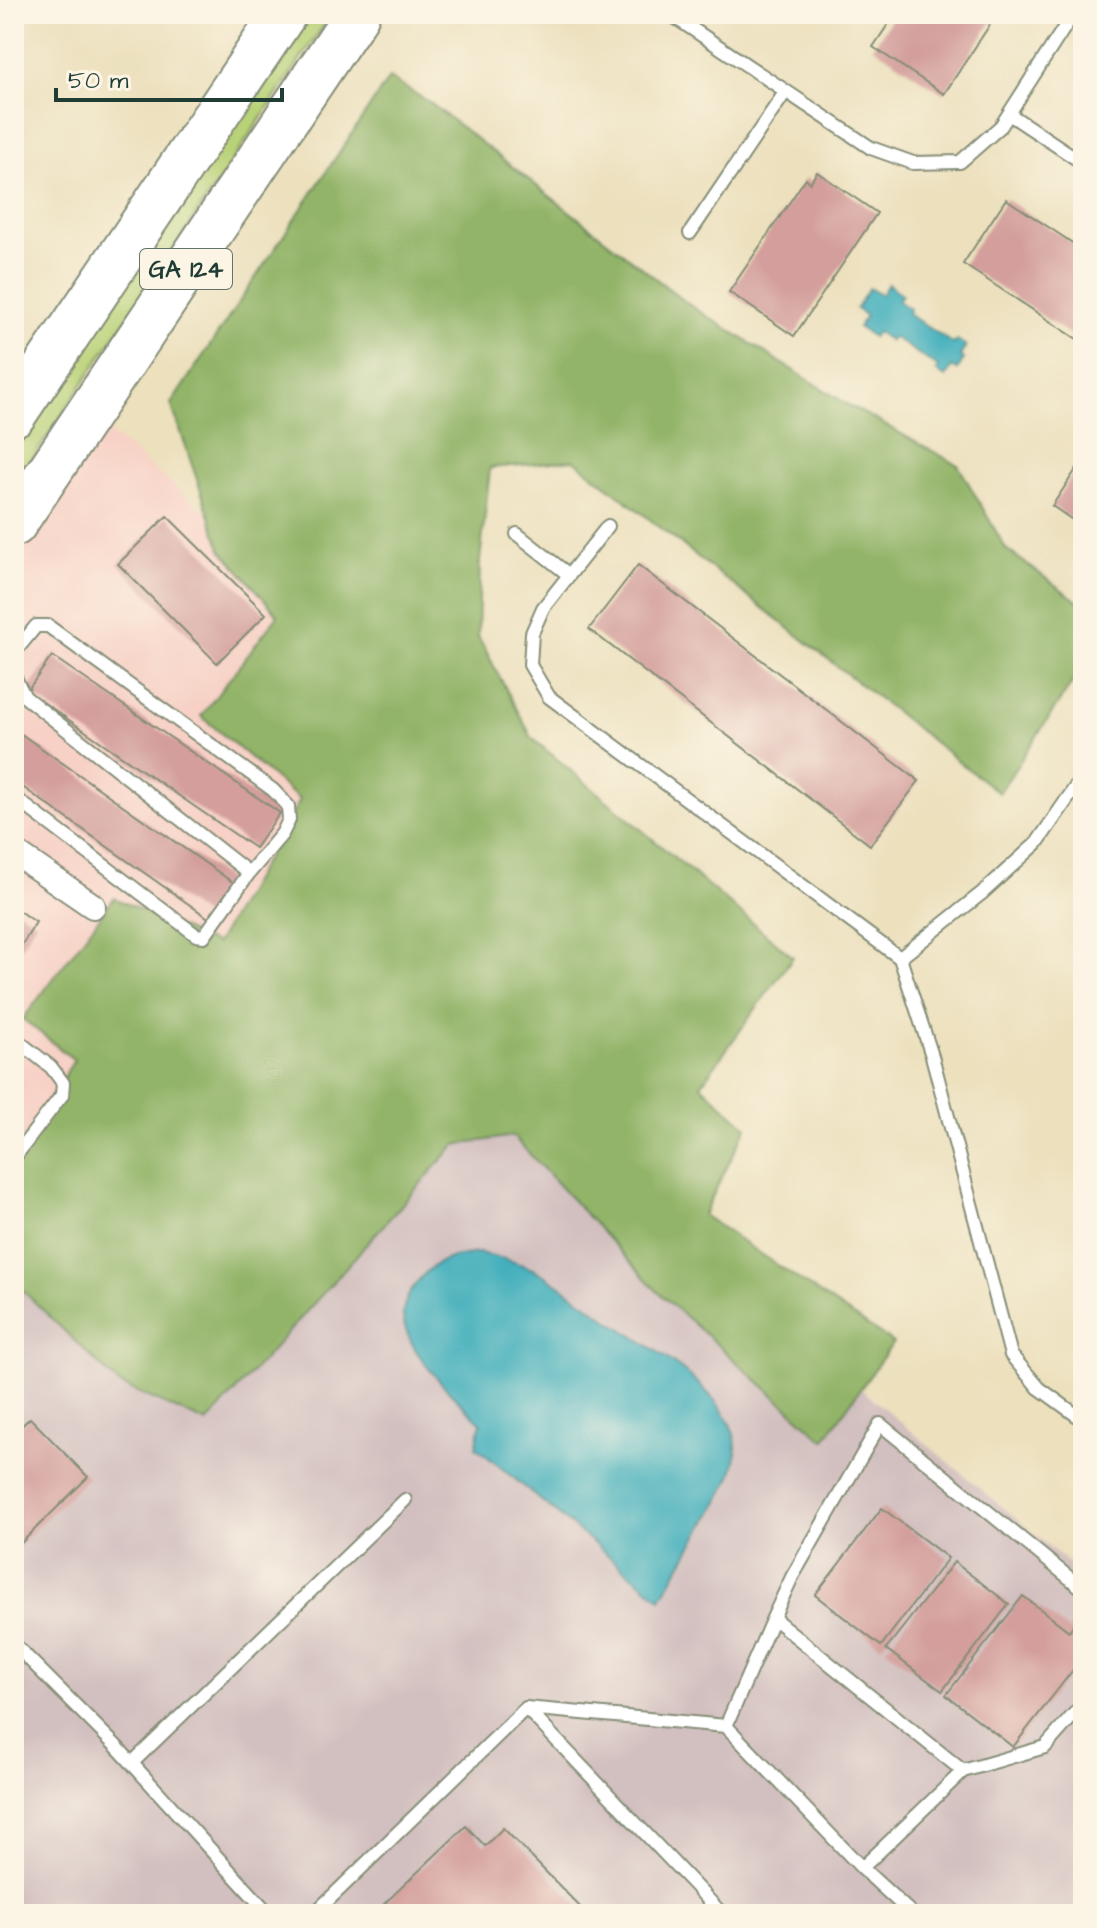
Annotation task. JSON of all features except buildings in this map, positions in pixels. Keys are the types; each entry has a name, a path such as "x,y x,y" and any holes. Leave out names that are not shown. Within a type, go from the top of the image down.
{"highway":[{"name":"GA 124","path":"14,414 284,14"},
{"name":"GA 124","path":"14,524 357,14"}],"street":[{"path":"14,852 93,906"}],"lane":[{"path":"679,17 871,148 913,163 960,162 1001,126 1073,14"},
{"path":"690,233 786,91"},
{"path":"1009,114 1083,163"},
{"path":"608,526 543,608 532,633 530,665 549,697 900,958 932,1056 1011,1355 1039,1388 1083,1420"},
{"path":"517,534 569,575"},
{"path":"14,653 36,626 48,626 273,790 288,806 289,820 282,834 249,873 204,936 196,935 14,797"},
{"path":"14,676 25,697 249,873"},
{"path":"900,958 982,893 1037,843 1083,772"},
{"path":"14,1038 51,1067 63,1083 62,1095 14,1158"},
{"path":"726,1726 792,1577 880,1424 1083,1589"},
{"path":"132,1763 405,1500"},
{"path":"773,1618 963,1771"},
{"path":"14,1644 132,1763 269,1914"},
{"path":"862,1868 963,1771 1045,1747 1083,1704"},
{"path":"526,1708 722,1914"},
{"path":"314,1914 526,1708 726,1726 862,1868 912,1914"}],"shaded area":[{"path":"101,425 398,673 279,882 14,1193 14,556"},
{"path":"495,1082 1083,1575 1083,1914 14,1914 14,1262"}],"green space":[{"path":"305,14 331,14 14,486 14,448"},
{"path":"389,78 429,102 691,306 850,406 958,465 1006,549 1083,605 1083,666 999,793 574,460 490,468 480,561 478,636 532,738 793,957 701,1085 747,1127 703,1215 893,1343 824,1440 657,1291 513,1136 455,1145 207,1423 119,1384 14,1280 14,1157 74,1060 23,1019 114,898 216,944 300,800 201,716 278,615 221,549 171,404"}],"water":[{"path":"888,284 902,294 898,301 910,309 908,314 954,344 957,340 966,346 960,356 964,359 957,370 952,367 946,377 936,371 938,367 893,337 890,341 877,332 873,337 858,327 866,316 856,309 869,288 881,295"},
{"path":"479,1253 523,1265 555,1282 689,1375 724,1413 734,1433 736,1454 732,1473 661,1599 476,1447 481,1423 445,1387 412,1343 403,1313 415,1285 443,1261"}]}
